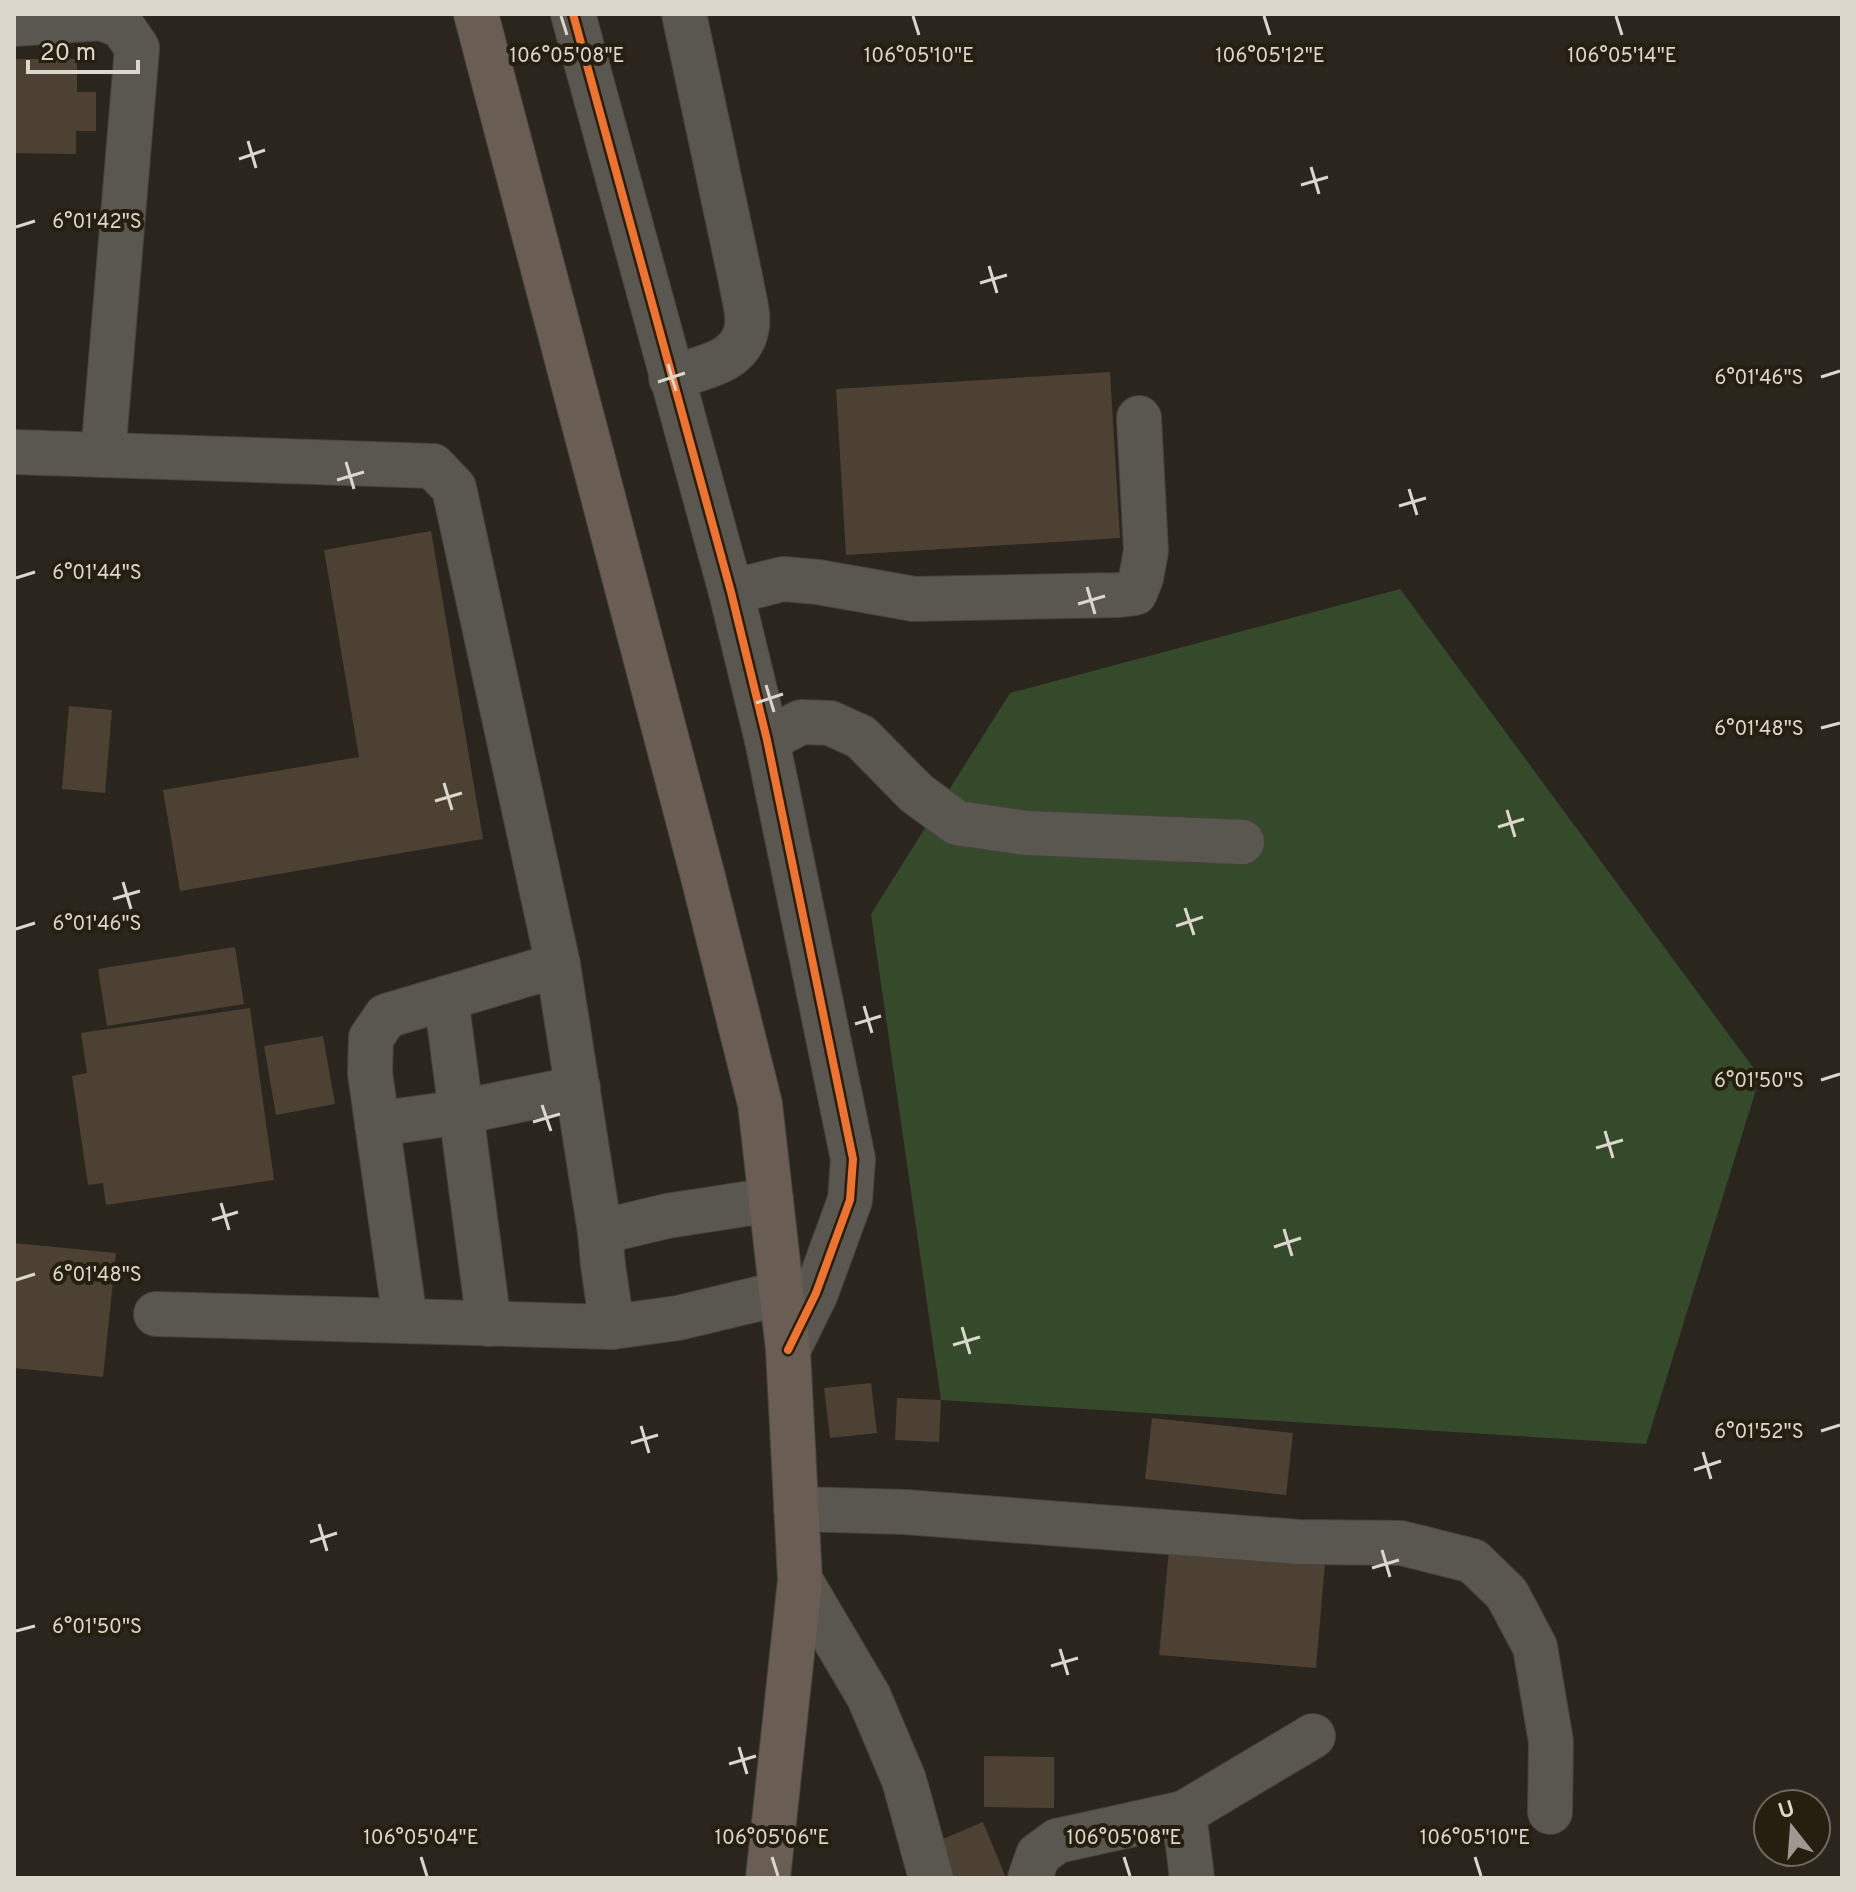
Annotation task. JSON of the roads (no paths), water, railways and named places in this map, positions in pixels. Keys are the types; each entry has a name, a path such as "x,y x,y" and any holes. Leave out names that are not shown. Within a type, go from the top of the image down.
{"highway":[{"path":"476,14 760,1104 788,1350 800,1580 768,1878"}],"street":[{"path":"573,14 731,592 767,740 853,1159 850,1200 816,1293 788,1350"},
{"path":"671,378 720,363 739,348 747,325 741,281 684,14"},
{"path":"14,24 101,18 122,26 137,48 103,455"},
{"path":"731,592 783,579 914,599 1135,593 1146,551 1139,418"},
{"path":"14,452 433,466 454,488 558,965 612,1327"},
{"path":"767,740 801,722 830,723 841,727 861,737 916,793 957,823 1027,833 1242,842"},
{"path":"405,1320 370,1073 371,1038 386,1016 558,965"},
{"path":"446,998 489,1324"},
{"path":"377,1124 461,1112 578,1088"},
{"path":"600,1232 667,1216 771,1200"},
{"path":"156,1314 612,1327 678,1318 782,1293"},
{"path":"796,1509 905,1512 1299,1542 1401,1543 1473,1561 1507,1594 1535,1647 1551,1742 1550,1812"},
{"path":"800,1580 869,1697 904,1780 931,1878"},
{"path":"1030,1878 1038,1855 1057,1841 1184,1813 1313,1736"},
{"path":"1184,1813 1192,1878"}]}
